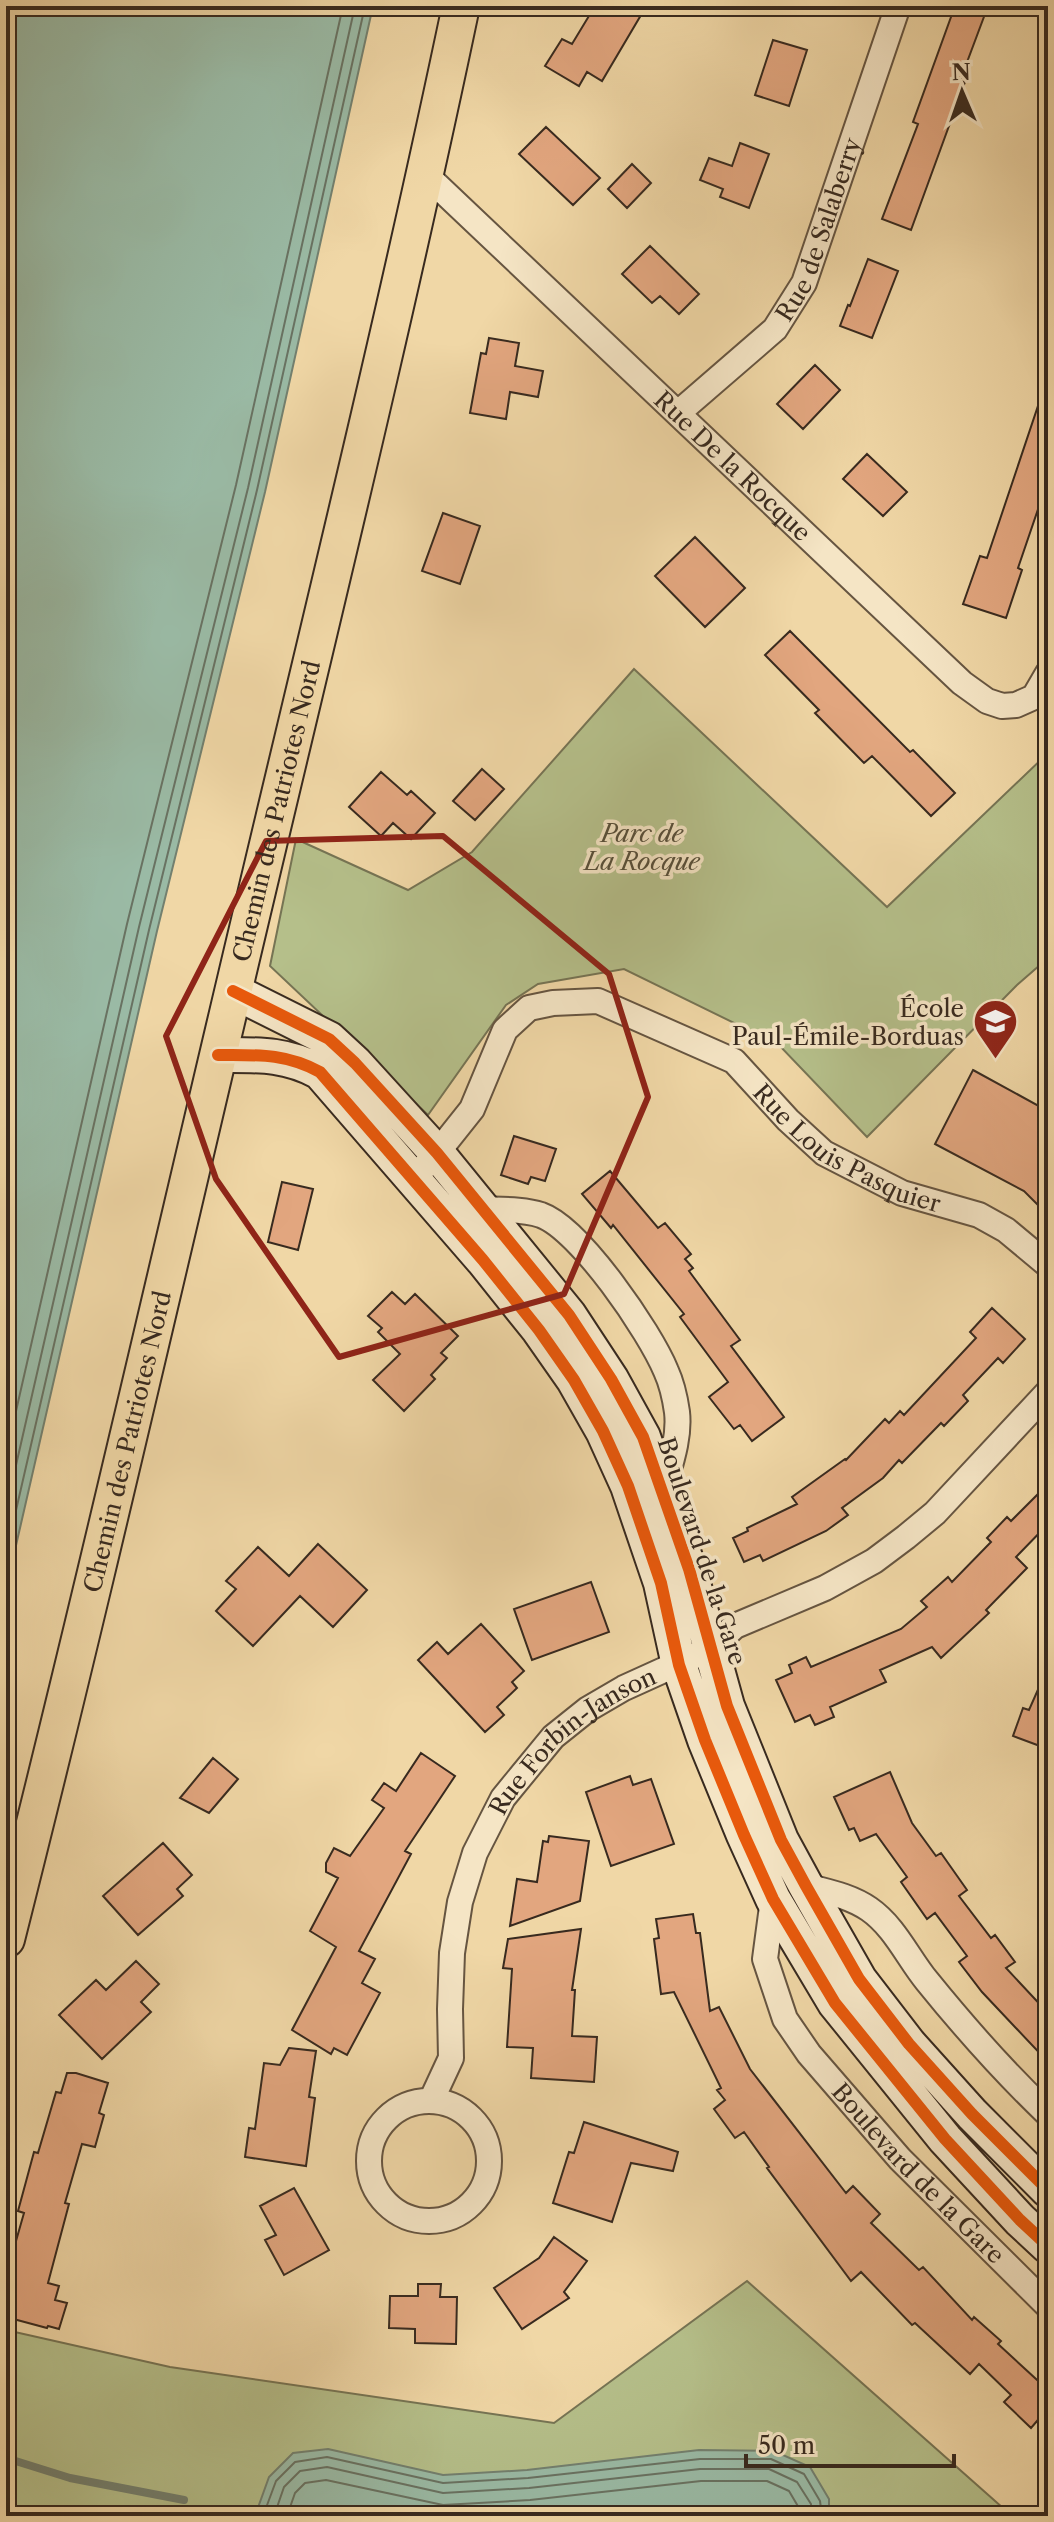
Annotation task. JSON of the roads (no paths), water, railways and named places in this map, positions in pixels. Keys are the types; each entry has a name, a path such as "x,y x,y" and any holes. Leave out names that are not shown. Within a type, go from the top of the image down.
{"main road":[{"name":"Chemin des Patriotes Nord","path":"6,1939 74,1670 425,174 461,6"}],"street":[{"name":"Rue de Salaberry","path":"678,413 775,329 804,283 898,6"},
{"name":"Rue De la Rocque","path":"425,174 962,683 987,701 1002,706 1016,705 1034,697 1048,673"},
{"name":"Boulevard de la Gare","path":"233,991 329,1039 355,1063 437,1153 480,1209 527,1261 611,1379 643,1437 663,1490 689,1569 727,1706 781,1840 859,1979 909,2044 972,2114 1048,2190"},
{"name":"Rue Louis Pasquier","path":"413,1179 472,1109 505,1030 529,1008 553,1003 598,1001 734,1061 788,1120 824,1153 902,1193 979,1215 1006,1230 1048,1265"},
{"name":"Boulevard de la Gare","path":"218,1055 267,1054 300,1061 320,1072 539,1330 574,1380 603,1431 628,1486 661,1583 679,1665 711,1754 773,1899 835,2003 945,2139 1048,2246"},
{"name":"Boulevard de la Gare","path":"480,1209 543,1216 565,1230 592,1255 656,1350 667,1372 678,1415 676,1442 663,1490"},
{"name":"Rue Forbin-Janson","path":"431,2101 451,2058 452,1953 460,1902 475,1853 503,1798 553,1737 588,1709 624,1688 710,1649 735,1626 825,1588 874,1561 935,1513 1048,1392"},
{"path":"806,1886 844,1896 869,1910 888,1926 925,1979 966,2028 1048,2114"},
{"name":"Boulevard de la Gare","path":"773,1899 765,1959 785,2019 809,2054 900,2159 1048,2306"},
{"path":"431,2101 455,2107 473,2119 486,2142 490,2162 486,2183 478,2197 463,2211 448,2219 427,2222 409,2219 388,2206 372,2184 368,2155 374,2134 391,2114 410,2104 431,2101"}],"water":[{"path":"6,6 373,6 265,492 157,931 6,1589"},
{"path":"328,2449 443,2475 527,2470 699,2450 774,2451 810,2467 829,2499 829,2516 255,2516 269,2477 293,2453"}],"waterway":[{"path":"6,2458 70,2478 184,2500"}],"place":[{"name":"École Paul-Émile-Borduas","path":"995,1061"}],"park label":[{"name":"Parc de La Rocque","path":"642,847"}]}
